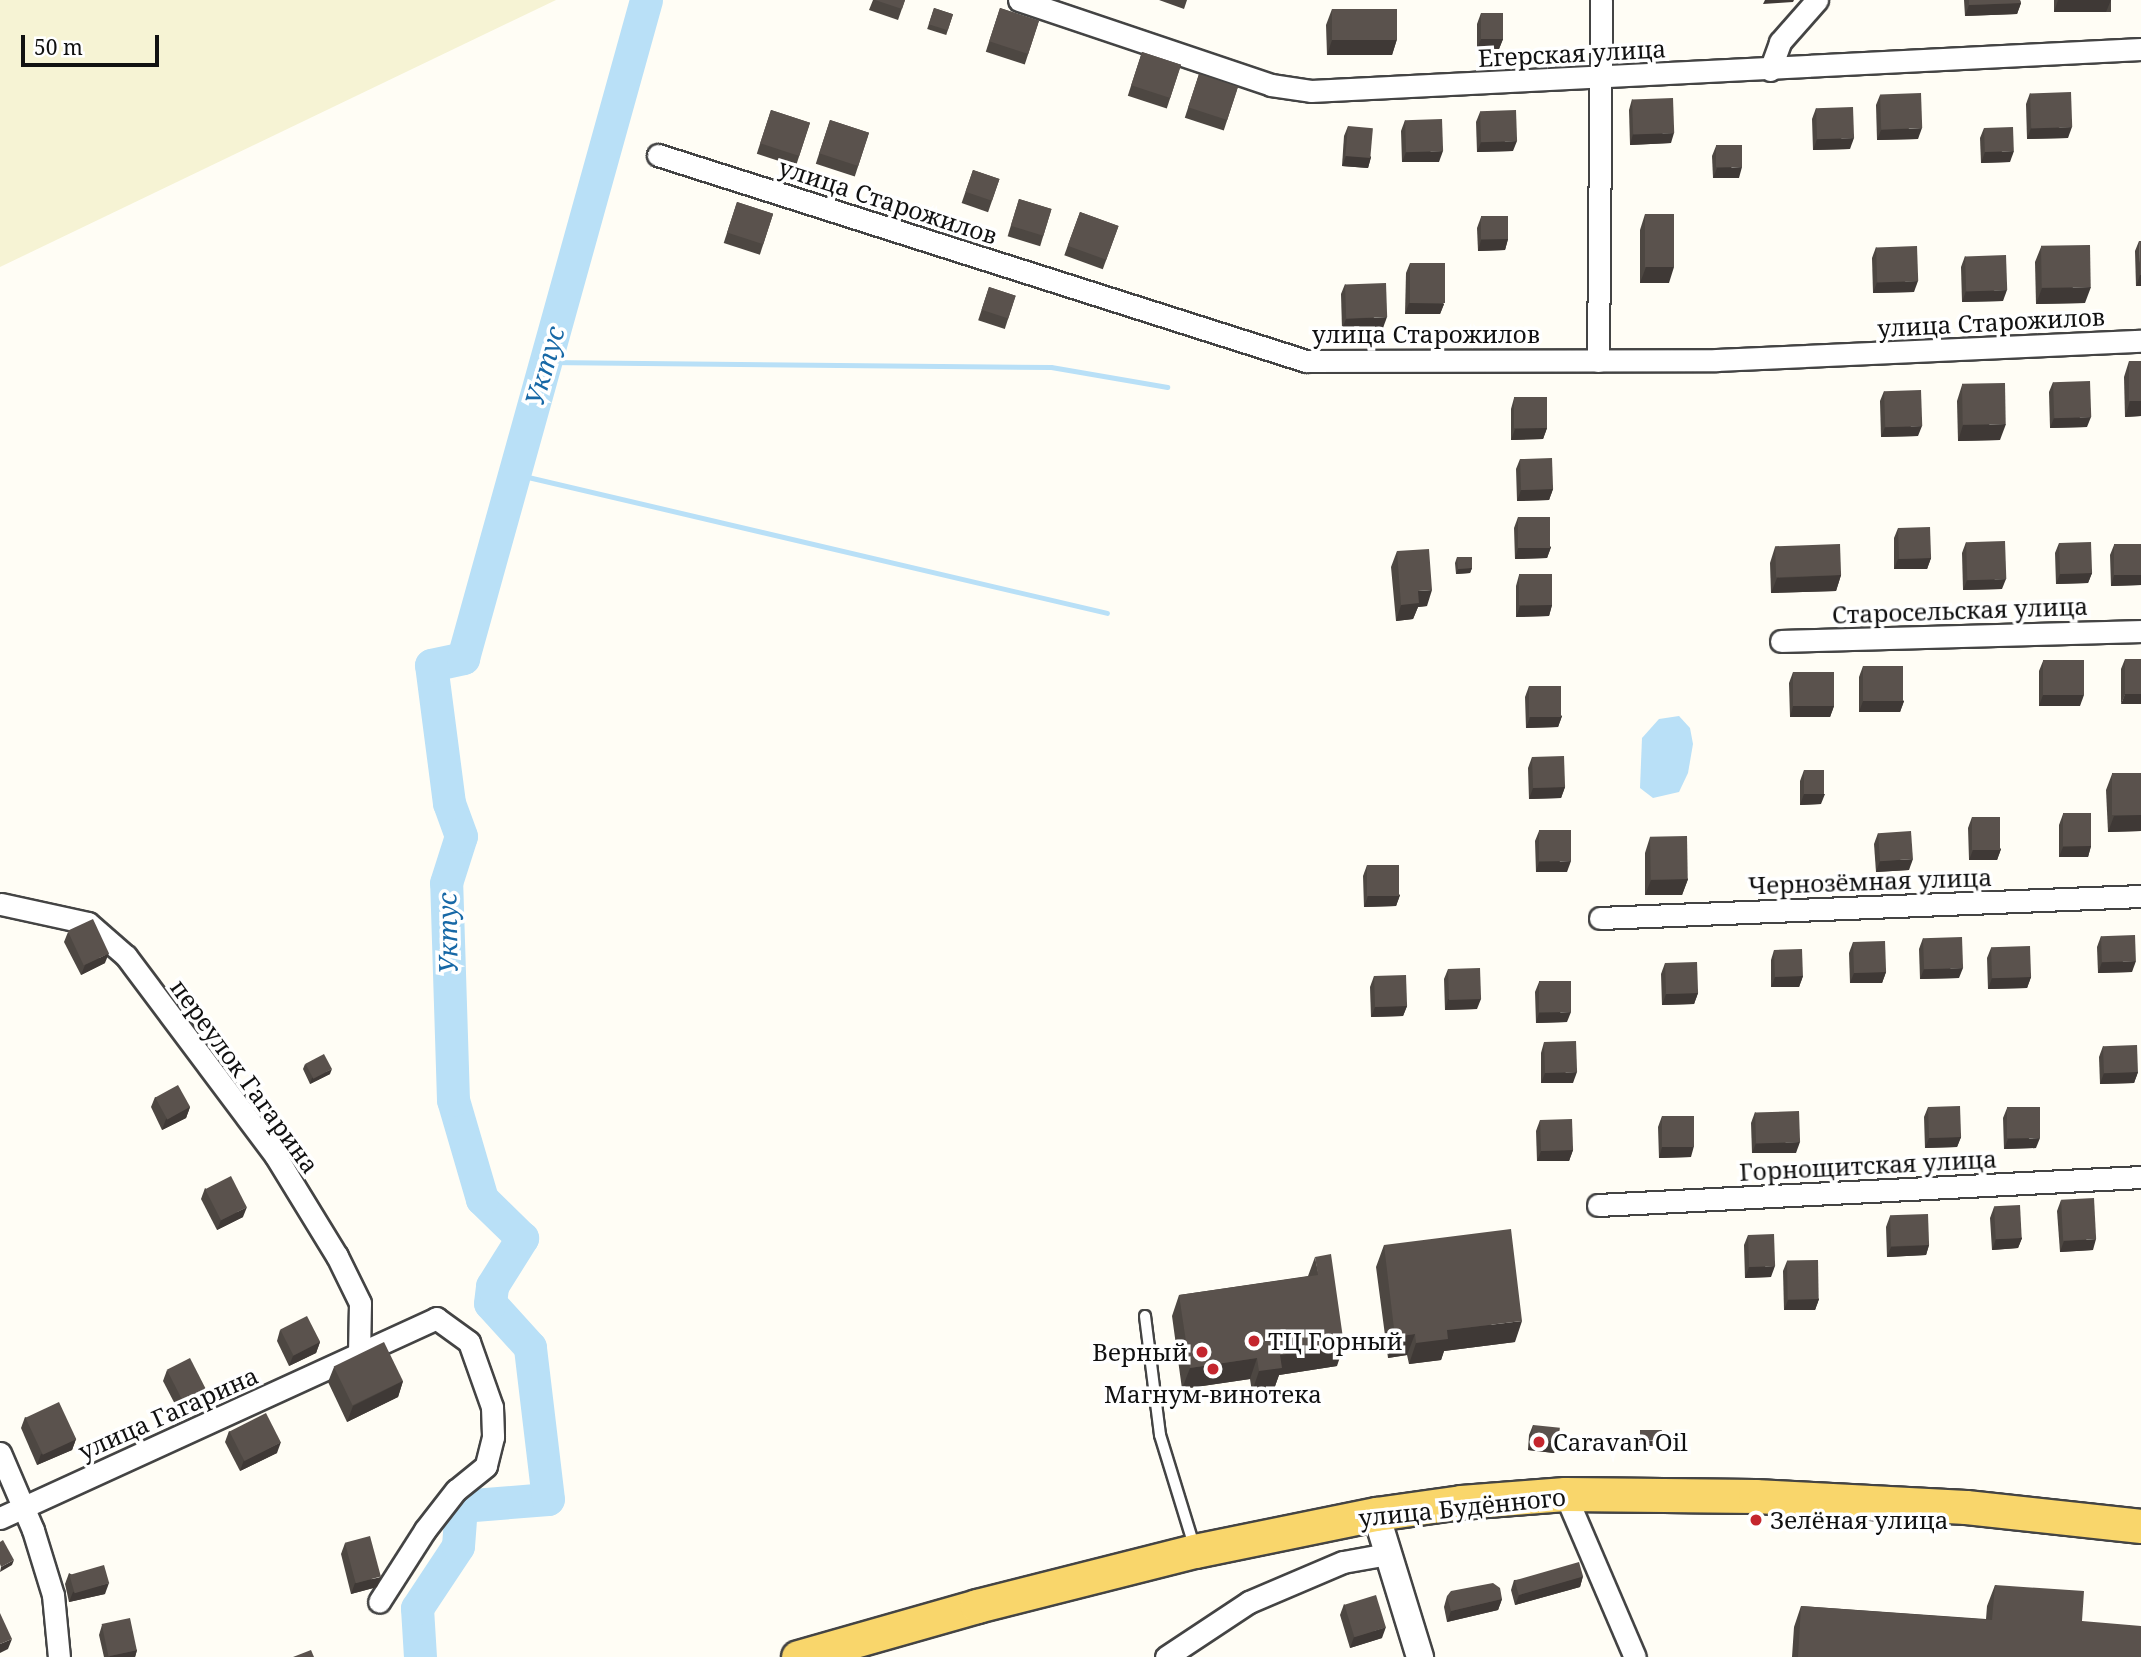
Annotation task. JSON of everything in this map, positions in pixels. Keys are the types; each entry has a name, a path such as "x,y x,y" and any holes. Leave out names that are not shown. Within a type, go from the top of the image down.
{"main road":[{"name":"улица Будённого","path":"798,1657 977,1606 1195,1551 1376,1514 1565,1494 1857,1500 2141,1526"}],"street":[{"name":"Егерская улица","path":"1019,0 1271,85 1311,91 1770,71 2141,49"},
{"path":"1598,360 1601,0"},
{"path":"1770,71 1780,41 1817,0"},
{"name":"улица Старожилов","path":"658,155 1306,362 1716,360 2141,341"},
{"name":"Старосельская улица","path":"1781,641 2141,631"},
{"name":"Чернозёмная улица","path":"1600,918 2141,897"},
{"name":"переулок Гагарина","path":"1,904 88,923 126,956 275,1156 337,1256 360,1303 359,1357"},
{"name":"Горнощитская улица","path":"1598,1205 2141,1177"},
{"name":"улица Гагарина","path":"0,1518 359,1357 436,1318 469,1342 492,1407 494,1437 486,1466 440,1510 379,1602"},
{"path":"0,1453 33,1530 53,1595 59,1657"},
{"path":"1565,1494 1635,1657"},
{"path":"1376,1514 1420,1657"},
{"path":"1166,1657 1249,1602 1343,1562 1388,1553"}],"lane":[{"path":"1145,1316 1160,1435 1195,1551"}],"shaded area":[{"path":"0,0 556,0 0,267"}],"water":[{"path":"1679,716 1690,728 1693,744 1688,773 1679,792 1653,798 1640,788 1642,738 1659,719"}],"building":[{"path":"875,0 905,0 902,9"},
{"path":"1969,0 2020,0 2021,3 1969,5"},
{"path":"934,8 953,14 948,30 929,24"},
{"path":"1000,8 1039,21 1028,54 989,41"},
{"path":"1332,9 1397,9 1397,40 1332,40"},
{"path":"1481,13 1503,13 1503,39 1481,39"},
{"path":"1142,52 1181,65 1170,98 1131,85"},
{"path":"1199,74 1238,87 1227,120 1188,107"},
{"path":"2071,92 2072,127 2031,128 2030,93"},
{"path":"1921,93 1922,128 1881,129 1880,94"},
{"path":"1673,98 1674,133 1633,134 1632,99"},
{"path":"1853,107 1854,138 1817,139 1816,108"},
{"path":"771,110 810,123 799,156 760,143"},
{"path":"1516,110 1517,141 1481,142 1480,111"},
{"path":"1442,119 1443,151 1406,152 1405,120"},
{"path":"830,120 869,133 858,166 819,153"},
{"path":"1348,126 1373,128 1370,158 1345,156"},
{"path":"2013,127 2014,151 1985,152 1984,128"},
{"path":"1716,145 1742,145 1742,167 1716,167"},
{"path":"973,170 999,179 992,201 966,192"},
{"path":"1019,199 1052,209 1043,236 1011,226"},
{"path":"737,202 773,214 763,244 727,232"},
{"path":"1080,212 1119,226 1106,260 1068,246"},
{"path":"1645,214 1674,214 1674,267 1645,267"},
{"path":"1481,216 1508,216 1508,239 1481,239"},
{"path":"2141,241 2141,275 2140,275"},
{"path":"2090,245 2091,287 2042,288 2041,246"},
{"path":"1917,246 1918,281 1877,282 1876,247"},
{"path":"2006,255 2007,290 1966,291 1965,256"},
{"path":"1410,263 1445,263 1445,303 1410,303"},
{"path":"1386,283 1387,317 1346,318 1345,284"},
{"path":"989,287 1016,296 1008,318 982,310"},
{"path":"2129,361 2141,361 2141,401 2129,401"},
{"path":"2090,381 2091,417 2054,418 2053,382"},
{"path":"2005,383 2006,424 1963,425 1962,384"},
{"path":"1921,390 1922,426 1885,427 1884,391"},
{"path":"1514,397 1547,397 1547,428 1514,428"},
{"path":"1552,458 1553,489 1521,490 1520,459"},
{"path":"1518,517 1550,517 1550,548 1518,548"},
{"path":"1930,527 1931,558 1899,559 1898,528"},
{"path":"2005,541 2006,579 1967,580 1966,542"},
{"path":"2091,542 2092,573 2060,574 2059,543"},
{"path":"1840,544 1841,575 1776,577 1775,546"},
{"path":"2114,544 2141,544 2141,575 2114,575"},
{"path":"1429,549 1432,590 1418,591 1419,603 1401,605 1397,551"},
{"path":"1457,557 1472,557 1472,568 1458,569"},
{"path":"1519,574 1552,574 1552,605 1519,605"},
{"path":"2125,659 2141,659 2141,694 2125,694"},
{"path":"2043,660 2084,660 2084,695 2043,695"},
{"path":"1863,666 1903,666 1903,701 1863,701"},
{"path":"1793,672 1834,672 1834,706 1793,706"},
{"path":"1529,686 1561,686 1561,717 1529,717"},
{"path":"1564,756 1565,787 1533,788 1532,757"},
{"path":"1804,770 1824,770 1824,794 1804,794"},
{"path":"2112,773 2141,773 2141,815 2112,815"},
{"path":"2063,813 2091,813 2091,846 2063,846"},
{"path":"1972,817 2000,817 2000,850 1972,850"},
{"path":"1539,830 1571,830 1571,861 1539,861"},
{"path":"1911,831 1913,859 1880,861 1878,833"},
{"path":"1687,836 1688,879 1651,880 1650,837"},
{"path":"1367,865 1399,865 1399,896 1367,896"},
{"path":"93,919 109,953 84,965 68,931"},
{"path":"2135,935 2136,961 2102,962 2101,936"},
{"path":"1962,937 1963,968 1924,969 1923,938"},
{"path":"1885,941 1886,972 1854,973 1853,942"},
{"path":"2030,946 2031,977 1992,978 1991,947"},
{"path":"1802,949 1803,976 1775,977 1774,950"},
{"path":"1697,962 1698,993 1666,994 1665,963"},
{"path":"1480,968 1481,999 1449,1000 1448,969"},
{"path":"1406,975 1407,1006 1375,1007 1374,976"},
{"path":"1539,981 1571,981 1571,1012 1539,1012"},
{"path":"1576,1041 1577,1072 1545,1073 1544,1042"},
{"path":"2137,1045 2138,1072 2104,1073 2103,1046"},
{"path":"324,1054 332,1069 313,1079 305,1064"},
{"path":"178,1085 190,1107 167,1119 155,1098"},
{"path":"1960,1106 1961,1137 1929,1138 1928,1107"},
{"path":"2007,1107 2040,1107 2040,1138 2007,1138"},
{"path":"1799,1111 1800,1142 1756,1144 1755,1113"},
{"path":"1662,1116 1694,1116 1694,1147 1662,1147"},
{"path":"1572,1119 1573,1150 1541,1151 1540,1120"},
{"path":"231,1176 247,1207 221,1220 205,1189"},
{"path":"2094,1198 2096,1239 2063,1241 2061,1200"},
{"path":"2020,1205 2022,1238 1996,1239 1994,1206"},
{"path":"1928,1214 1929,1245 1891,1246 1890,1215"},
{"path":"1511,1229 1522,1321 1447,1330 1448,1339 1416,1343 1415,1334 1395,1337 1384,1245"},
{"path":"1774,1234 1775,1266 1749,1267 1748,1235"},
{"name":"ТЦ Горный","path":"1331,1254 1344,1345 1280,1355 1282,1368 1259,1371 1257,1358 1190,1368 1179,1295 1318,1275 1315,1257"},
{"path":"1818,1260 1819,1299 1788,1300 1787,1261"},
{"path":"307,1316 320,1342 293,1355 280,1330"},
{"path":"384,1342 403,1381 353,1405 334,1367"},
{"path":"190,1358 205,1388 182,1400 167,1370"},
{"path":"59,1402 76,1439 43,1455 25,1418"},
{"path":"266,1413 281,1442 244,1461 229,1432"},
{"path":"1533,1425 1560,1428 1558,1442 1532,1439"},
{"path":"1640,1430 1662,1430 1662,1440 1640,1440"},
{"path":"370,1536 381,1577 356,1583 345,1543"},
{"path":"3,1540 14,1560 1,1567 0,1542"},
{"path":"1579,1562 1583,1576 1519,1595 1515,1580"},
{"path":"104,1565 109,1583 75,1593 69,1575"},
{"path":"1493,1583 1500,1588 1502,1599 1451,1611 1447,1596 1451,1591"},
{"path":"1995,1585 2084,1591 2082,1621 2141,1626 2141,1657 1798,1657 1801,1606 1992,1620"},
{"path":"1376,1595 1386,1628 1354,1637 1344,1605"},
{"path":"0,1613 12,1639 0,1644"},
{"path":"130,1618 137,1650 108,1656 102,1624"},
{"path":"311,1650 314,1657 293,1657"}],"waterway":[{"name":"Уктус","path":"420,1657 417,1608 458,1546 461,1506 548,1499 530,1347 490,1303 492,1286 522,1238 482,1199 453,1100 446,883 461,836 449,803 431,665 463,658 646,0"},
{"path":"546,362 1051,367 1167,387"},
{"path":"515,474 1107,613"}],"place":[{"name":"ТЦ Горный","path":"1254,1341"},
{"name":"Верный","path":"1202,1352"},
{"name":"Магнум-винотека","path":"1213,1369"},
{"name":"Caravan Oil","path":"1539,1442"},
{"name":"Зелёная улица","path":"1756,1520"}]}
